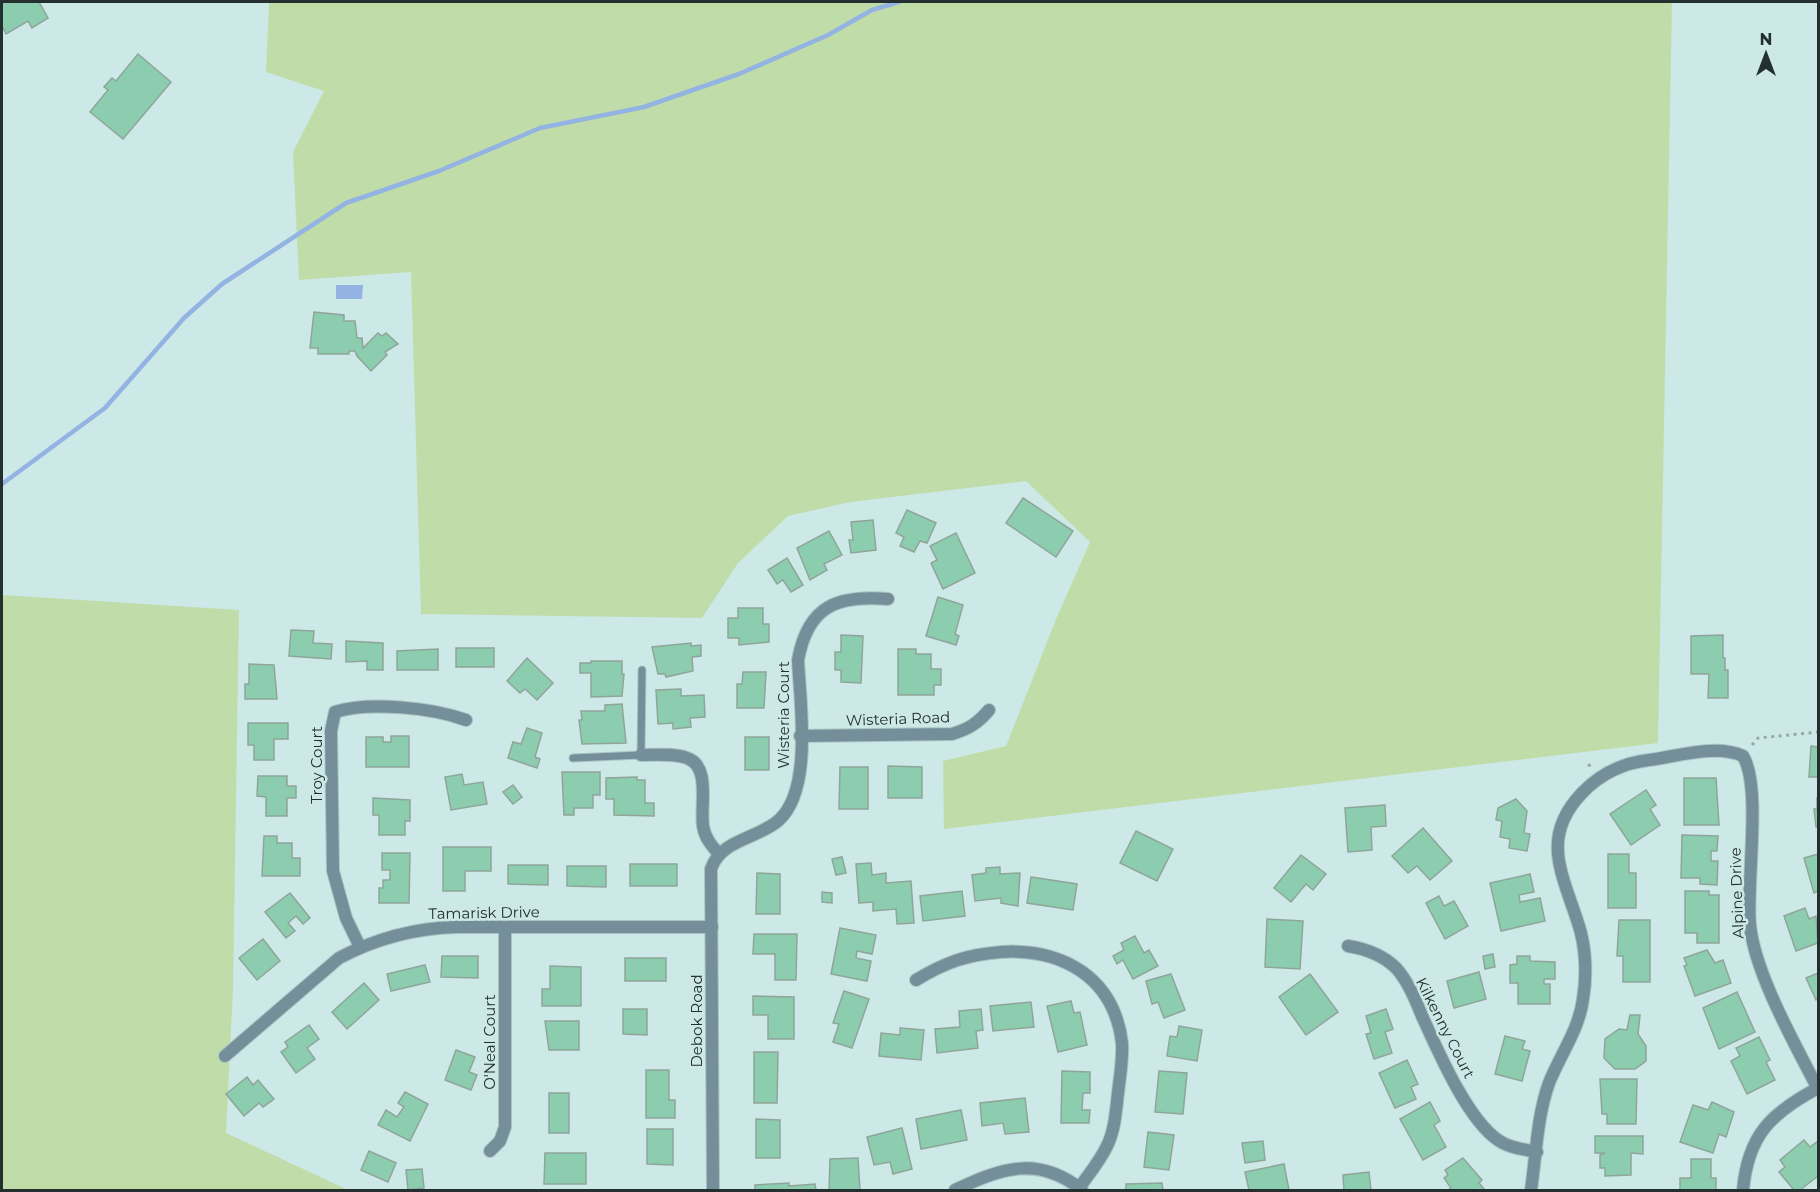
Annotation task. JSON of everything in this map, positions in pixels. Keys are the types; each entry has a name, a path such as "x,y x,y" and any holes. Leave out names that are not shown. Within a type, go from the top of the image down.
{"street":[{"name":"Wisteria Court","path":"719,854 779,821 795,796 799,777 800,736 798,660 801,646 811,625 828,606 839,601 859,596 888,598"},
{"name":"Troy Court","path":"360,947 346,918 333,871 331,731 335,712 359,708 416,709 441,711 466,720"},
{"name":"Wisteria Road","path":"800,736 952,734 968,730 989,710"},
{"path":"1531,1191 1548,1085 1577,1022 1583,1000 1584,951 1579,924 1560,872 1556,845 1561,823 1575,800 1610,770 1646,760 1724,750 1743,756"},
{"path":"641,755 681,756 697,764 702,773 703,826 706,839 719,854"},
{"name":"Alpine Drive","path":"1743,756 1749,766 1751,793 1750,924 1755,955 1818,1089 1790,1102 1773,1117 1753,1142 1745,1171 1743,1191"},
{"name":"Debok Road","path":"713,1191 711,869 719,854"},
{"name":"Tamarisk Drive","path":"225,1056 339,958 360,947 396,934 429,927 712,927"},
{"name":"O'Neal Court","path":"490,1151 500,1141 506,1127 506,927"},
{"name":"Kilkenny Court","path":"1348,946 1374,952 1398,970 1413,996 1442,1060 1483,1129 1513,1148 1537,1152"},
{"path":"916,980 945,962 975,954 1019,951 1046,954 1066,961 1097,984 1115,1016 1122,1042 1122,1067 1115,1119 1108,1144 1081,1189 1062,1175 1023,1168 988,1174 955,1191"}],"lane":[{"path":"573,758 641,755 642,670"}],"path":[{"path":"1743,756 1758,738 1818,732"},
{"path":"1588,766 1593,763"}],"green space":[{"path":"269,2 1672,2 1658,743 944,829 943,761 1006,746 1057,617 1090,542 1026,481 850,502 788,516 738,563 702,618 421,614 411,272 299,280 293,152 324,91 266,72"},
{"path":"2,595 239,610 233,989 226,1133 348,1190 2,1190"}],"water":[{"path":"336,285 363,285 362,299 336,299"}],"building":[{"path":"2,2 39,2 48,18 32,28 28,21 6,34 2,26"},
{"path":"138,54 171,82 123,139 90,112 108,90 104,87 112,78 116,81"},
{"path":"314,312 344,315 344,321 355,321 357,338 362,338 363,348 378,333 382,336 386,333 398,344 385,352 387,355 371,371 355,351 349,351 349,354 318,354 318,348 310,348"},
{"path":"1023,498 1073,531 1056,557 1006,523"},
{"path":"907,510 936,523 927,543 920,541 914,552 900,546 904,537 896,533"},
{"path":"873,520 876,550 851,553 849,540 853,540 851,522"},
{"path":"829,531 842,555 824,564 827,570 810,580 797,548"},
{"path":"956,533 975,573 943,589 931,563 937,560 930,546"},
{"path":"787,558 803,585 791,592 783,580 777,584 768,570"},
{"path":"938,597 963,605 955,634 959,636 956,645 926,636"},
{"path":"738,608 763,608 763,624 769,624 769,642 739,645 739,638 728,638 728,618 738,618"},
{"path":"291,630 314,631 313,643 332,644 331,659 289,656"},
{"path":"841,635 863,636 861,683 841,682 841,670 835,670 835,652 841,652"},
{"path":"1723,635 1723,658 1725,658 1725,670 1728,670 1728,698 1708,698 1709,674 1691,674 1691,636"},
{"path":"346,641 383,643 383,670 367,670 367,661 346,662"},
{"path":"691,643 691,646 701,645 701,656 692,657 693,671 666,677 665,674 658,674 652,647"},
{"path":"456,648 494,648 494,667 456,667"},
{"path":"438,649 438,670 397,670 397,651"},
{"path":"898,649 916,649 916,654 931,654 931,669 941,669 941,685 934,685 934,695 898,695"},
{"path":"527,658 553,683 537,700 525,689 520,693 507,681"},
{"path":"591,661 622,661 622,674 624,674 622,696 591,697 591,673 580,673 580,663 591,663"},
{"path":"249,664 274,665 277,699 245,699 245,684 249,684"},
{"path":"743,672 766,672 764,708 737,708 737,684 742,684"},
{"path":"681,689 681,696 704,695 705,717 690,718 691,727 673,729 673,723 658,724 656,690"},
{"path":"622,704 626,743 582,744 579,720 582,720 581,711 605,711 605,705"},
{"path":"248,723 288,723 288,739 274,739 274,760 254,760 254,745 248,745"},
{"path":"527,728 542,733 535,757 540,759 537,768 508,758 513,742 521,744"},
{"path":"391,736 409,736 409,767 366,767 366,737 383,737 383,742 391,742"},
{"path":"745,737 769,737 769,770 745,770"},
{"path":"1811,746 1818,747 1818,777 1809,777"},
{"path":"888,766 922,767 922,798 888,798"},
{"path":"840,767 868,767 868,809 839,809"},
{"path":"562,772 600,772 600,795 593,795 593,808 574,808 574,815 564,815"},
{"path":"462,774 464,785 483,782 487,804 451,810 445,777"},
{"path":"258,776 287,776 287,786 296,786 296,798 287,798 287,816 266,816 266,797 257,796"},
{"path":"637,777 637,780 645,780 645,803 654,803 654,816 614,815 614,799 606,799 606,778"},
{"path":"1684,778 1716,778 1719,825 1684,825"},
{"path":"513,785 522,797 513,804 503,792"},
{"path":"1646,790 1656,805 1650,809 1660,825 1631,845 1610,814"},
{"path":"1817,797 1818,827 1816,827 1814,809 1817,809"},
{"path":"373,798 410,800 410,821 405,821 405,835 379,835 379,815 373,815"},
{"path":"1516,799 1527,811 1524,833 1530,834 1527,851 1509,848 1510,839 1500,837 1502,821 1496,820 1498,808"},
{"path":"1385,805 1386,826 1371,827 1372,850 1348,852 1345,808"},
{"path":"1423,828 1452,861 1430,880 1417,866 1408,873 1392,856"},
{"path":"1136,831 1173,849 1157,881 1120,863"},
{"path":"1682,835 1718,836 1717,851 1711,851 1711,861 1718,861 1717,885 1700,884 1700,878 1681,878"},
{"path":"264,836 277,836 277,843 292,843 292,858 300,858 300,876 262,876"},
{"path":"443,847 491,847 491,871 465,871 465,891 443,891"},
{"path":"382,853 410,853 409,903 379,903 379,888 383,888 383,880 390,880 390,870 382,870"},
{"path":"1608,854 1629,854 1629,873 1636,873 1636,908 1608,908"},
{"path":"1818,854 1818,891 1814,893 1804,858"},
{"path":"1301,855 1326,874 1313,890 1306,884 1291,902 1274,888"},
{"path":"842,857 846,873 836,875 832,859"},
{"path":"871,863 872,875 886,873 886,883 911,881 914,923 897,924 896,909 873,911 873,902 859,903 856,864"},
{"path":"630,864 677,864 677,886 630,886"},
{"path":"508,865 548,865 548,885 508,884"},
{"path":"567,866 606,866 606,887 567,886"},
{"path":"1000,867 1000,874 1020,873 1018,906 1001,903 1001,898 975,901 972,875 986,873 986,868"},
{"path":"757,873 780,874 780,914 756,914"},
{"path":"1530,874 1534,892 1519,895 1520,902 1540,898 1545,921 1501,931 1490,883"},
{"path":"1031,877 1077,884 1073,910 1027,903"},
{"path":"962,891 965,916 923,921 920,896"},
{"path":"1685,891 1709,891 1709,895 1719,895 1719,943 1697,943 1697,933 1685,933"},
{"path":"822,892 832,893 832,903 822,902"},
{"path":"290,893 310,918 303,924 296,916 288,923 295,931 286,938 265,912"},
{"path":"1439,896 1444,906 1454,901 1468,926 1445,939 1426,903"},
{"path":"1805,908 1809,919 1816,916 1818,943 1796,951 1784,916"},
{"path":"1267,919 1303,921 1300,969 1265,967"},
{"path":"1619,920 1650,920 1650,982 1623,982 1623,956 1617,956"},
{"path":"840,928 876,935 872,954 857,951 856,958 871,961 867,981 831,974"},
{"path":"754,934 797,934 796,980 775,980 775,954 753,954"},
{"path":"1135,936 1144,953 1149,950 1158,966 1133,979 1123,960 1117,964 1113,956 1124,950 1121,943"},
{"path":"263,939 280,961 257,980 239,958"},
{"path":"1707,950 1715,963 1723,960 1731,983 1695,996 1684,966 1687,965 1684,958"},
{"path":"1493,954 1495,967 1485,969 1483,956"},
{"path":"442,956 478,956 478,978 441,977"},
{"path":"1517,956 1530,956 1530,961 1555,962 1555,979 1544,979 1544,984 1550,984 1550,1004 1518,1004 1518,983 1510,983 1510,965 1517,964"},
{"path":"625,958 666,958 666,981 625,981"},
{"path":"425,965 430,982 391,991 387,974"},
{"path":"550,966 581,967 581,1006 542,1006 542,989 550,989"},
{"path":"1479,972 1486,999 1454,1008 1447,981"},
{"path":"1818,973 1818,998 1816,1000 1806,978"},
{"path":"1171,974 1185,1010 1164,1018 1158,1002 1152,1004 1146,981"},
{"path":"1310,974 1338,1012 1306,1035 1279,997"},
{"path":"364,983 379,1000 347,1029 332,1012"},
{"path":"844,991 869,999 852,1048 833,1042 839,1024 833,1023"},
{"path":"1737,992 1755,1032 1719,1049 1703,1008"},
{"path":"753,996 794,997 794,1039 768,1039 768,1015 753,1015"},
{"path":"1071,1001 1074,1013 1080,1012 1087,1045 1058,1052 1047,1006"},
{"path":"1031,1002 1034,1027 993,1031 990,1006"},
{"path":"623,1009 647,1009 647,1035 623,1034"},
{"path":"981,1009 983,1030 976,1031 978,1048 937,1053 935,1029 960,1027 959,1011"},
{"path":"1386,1009 1393,1029 1385,1032 1392,1053 1374,1059 1366,1034 1371,1033 1366,1016"},
{"path":"1630,1015 1640,1015 1638,1034 1646,1046 1646,1061 1635,1069 1615,1069 1604,1058 1605,1039 1619,1029 1627,1030"},
{"path":"545,1021 579,1021 579,1050 549,1050"},
{"path":"309,1025 319,1039 307,1048 315,1059 296,1073 281,1052 288,1047 285,1042"},
{"path":"1179,1026 1202,1030 1197,1061 1167,1056 1170,1036 1177,1037"},
{"path":"900,1028 924,1030 921,1060 879,1056 881,1033 900,1035"},
{"path":"1505,1036 1525,1041 1522,1049 1530,1051 1522,1081 1495,1074"},
{"path":"1759,1037 1770,1060 1766,1062 1775,1080 1747,1094 1731,1061 1740,1056 1736,1048"},
{"path":"456,1050 475,1057 469,1072 477,1075 471,1090 445,1080"},
{"path":"754,1052 778,1052 777,1103 754,1103"},
{"path":"1407,1060 1418,1084 1411,1087 1416,1099 1395,1108 1379,1073"},
{"path":"646,1070 669,1070 669,1100 675,1100 675,1118 646,1118"},
{"path":"1062,1071 1090,1072 1090,1093 1083,1093 1082,1110 1090,1110 1089,1123 1061,1123"},
{"path":"1159,1071 1187,1073 1183,1114 1155,1112"},
{"path":"247,1077 253,1085 258,1080 274,1099 263,1107 259,1103 244,1116 226,1094"},
{"path":"1600,1079 1637,1079 1636,1124 1607,1124 1607,1114 1602,1114"},
{"path":"405,1092 428,1104 410,1141 378,1125 386,1110 397,1117 404,1107 398,1103"},
{"path":"549,1093 569,1093 569,1133 549,1133"},
{"path":"1025,1098 1029,1132 1005,1134 1003,1123 982,1126 980,1103"},
{"path":"1430,1102 1440,1121 1434,1125 1446,1147 1423,1160 1400,1119"},
{"path":"1712,1102 1734,1112 1726,1137 1719,1134 1713,1153 1680,1142 1693,1105 1708,1110"},
{"path":"961,1110 967,1140 921,1149 916,1119"},
{"path":"756,1119 780,1120 780,1158 756,1158"},
{"path":"902,1128 912,1169 893,1174 890,1162 874,1165 867,1137"},
{"path":"647,1129 673,1129 673,1165 647,1164"},
{"path":"1148,1132 1174,1135 1169,1170 1144,1167"},
{"path":"1595,1136 1643,1136 1643,1154 1631,1153 1631,1175 1605,1176 1605,1168 1600,1168 1600,1155 1605,1153 1595,1153"},
{"path":"1804,1140 1810,1147 1818,1141 1818,1176 1800,1190 1794,1190 1779,1172 1785,1167 1780,1160"},
{"path":"1263,1141 1265,1160 1245,1163 1242,1143"},
{"path":"369,1151 396,1163 388,1182 361,1170"},
{"path":"545,1153 586,1153 586,1184 544,1184"},
{"path":"858,1158 860,1190 829,1190 830,1159"},
{"path":"1463,1158 1482,1180 1479,1183 1485,1190 1448,1190 1451,1188 1444,1178 1448,1175 1445,1170"},
{"path":"1691,1159 1711,1159 1711,1178 1716,1178 1716,1190 1680,1190 1680,1178 1691,1178"},
{"path":"1284,1164 1289,1190 1249,1190 1245,1172"},
{"path":"422,1169 424,1188 408,1190 406,1170"},
{"path":"1369,1172 1371,1190 1344,1190 1343,1175"},
{"path":"789,1183 789,1186 815,1184 816,1190 755,1190 755,1185"},
{"path":"1162,1183 1163,1190 1126,1190 1126,1184"}],"waterway":[{"path":"2,484 105,408 184,318 222,284 346,203 439,171 540,128 644,107 739,74 828,35 872,10 899,2"}]}
